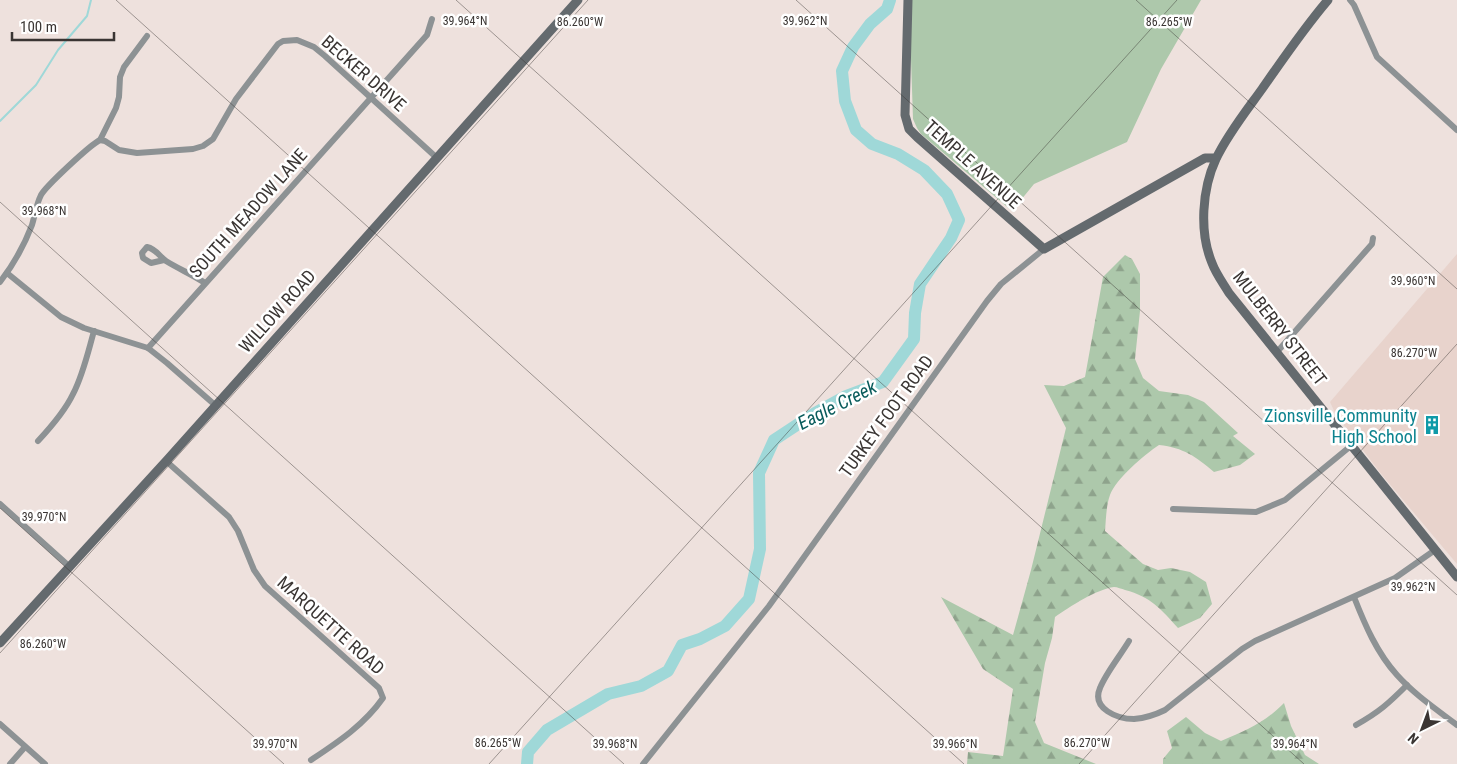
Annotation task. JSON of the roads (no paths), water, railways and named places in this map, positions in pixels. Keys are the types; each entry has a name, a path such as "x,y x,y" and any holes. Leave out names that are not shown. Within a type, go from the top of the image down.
{"street":[{"name":"WILLOW ROAD","path":"0,643 166,461 578,0"},
{"name":"TEMPLE AVENUE","path":"908,0 905,115 909,129 1044,249"},
{"name":"MULBERRY STREET","path":"1328,0 1281,61 1216,158 1210,174 1204,203 1205,232 1211,262 1229,293 1457,576"},
{"path":"1350,0 1377,57 1457,130"},
{"name":"SOUTH MEADOW LANE","path":"148,348 426,35 432,19"},
{"path":"0,282 19,255 36,204 42,193 86,150 103,141 116,108 119,97 120,77 124,67 147,36"},
{"name":"BECKER DRIVE","path":"103,141 120,150 137,153 193,149 203,146 213,139 236,99 278,44 297,40 314,47 326,56 437,158"},
{"name":"TURKEY FOOT ROAD","path":"643,764 769,606 1001,284 1044,249 1205,158 1216,158"},
{"path":"1277,352 1372,244 1373,238"},
{"path":"164,260 205,283"},
{"path":"7,273 60,317 94,331 148,348 215,405"},
{"path":"38,441 73,396 94,331"},
{"path":"1173,509 1256,512 1285,500 1352,446"},
{"name":"MARQUETTE ROAD","path":"166,461 229,517 238,530 254,570 265,586 379,688 383,698 373,713 363,723 311,760"},
{"path":"0,504 70,567"},
{"path":"1129,641 1099,689 1098,699 1102,708 1117,717 1134,719 1164,710 1255,641 1395,578 1435,550"},
{"path":"1354,597 1378,649 1389,665 1407,685 1457,725"},
{"path":"1356,725 1386,707 1407,685"},
{"path":"0,724 45,764"},
{"path":"10,764 25,746"}],"waterway":[{"path":"0,121 36,85 58,50 87,16 91,0"},
{"name":"Eagle Creek","path":"527,764 528,752 547,730 608,694 641,686 668,671 682,645 700,639 725,626 749,599 760,549 759,473 774,440 815,413 846,396 883,382 914,339 915,313 920,284 951,238 959,220 947,194 924,170 898,154 872,144 856,130 845,101 842,71 853,47 870,24 887,9 890,0"}],"place":[{"name":"Zionsville Community High School","path":"1432,425"}]}
